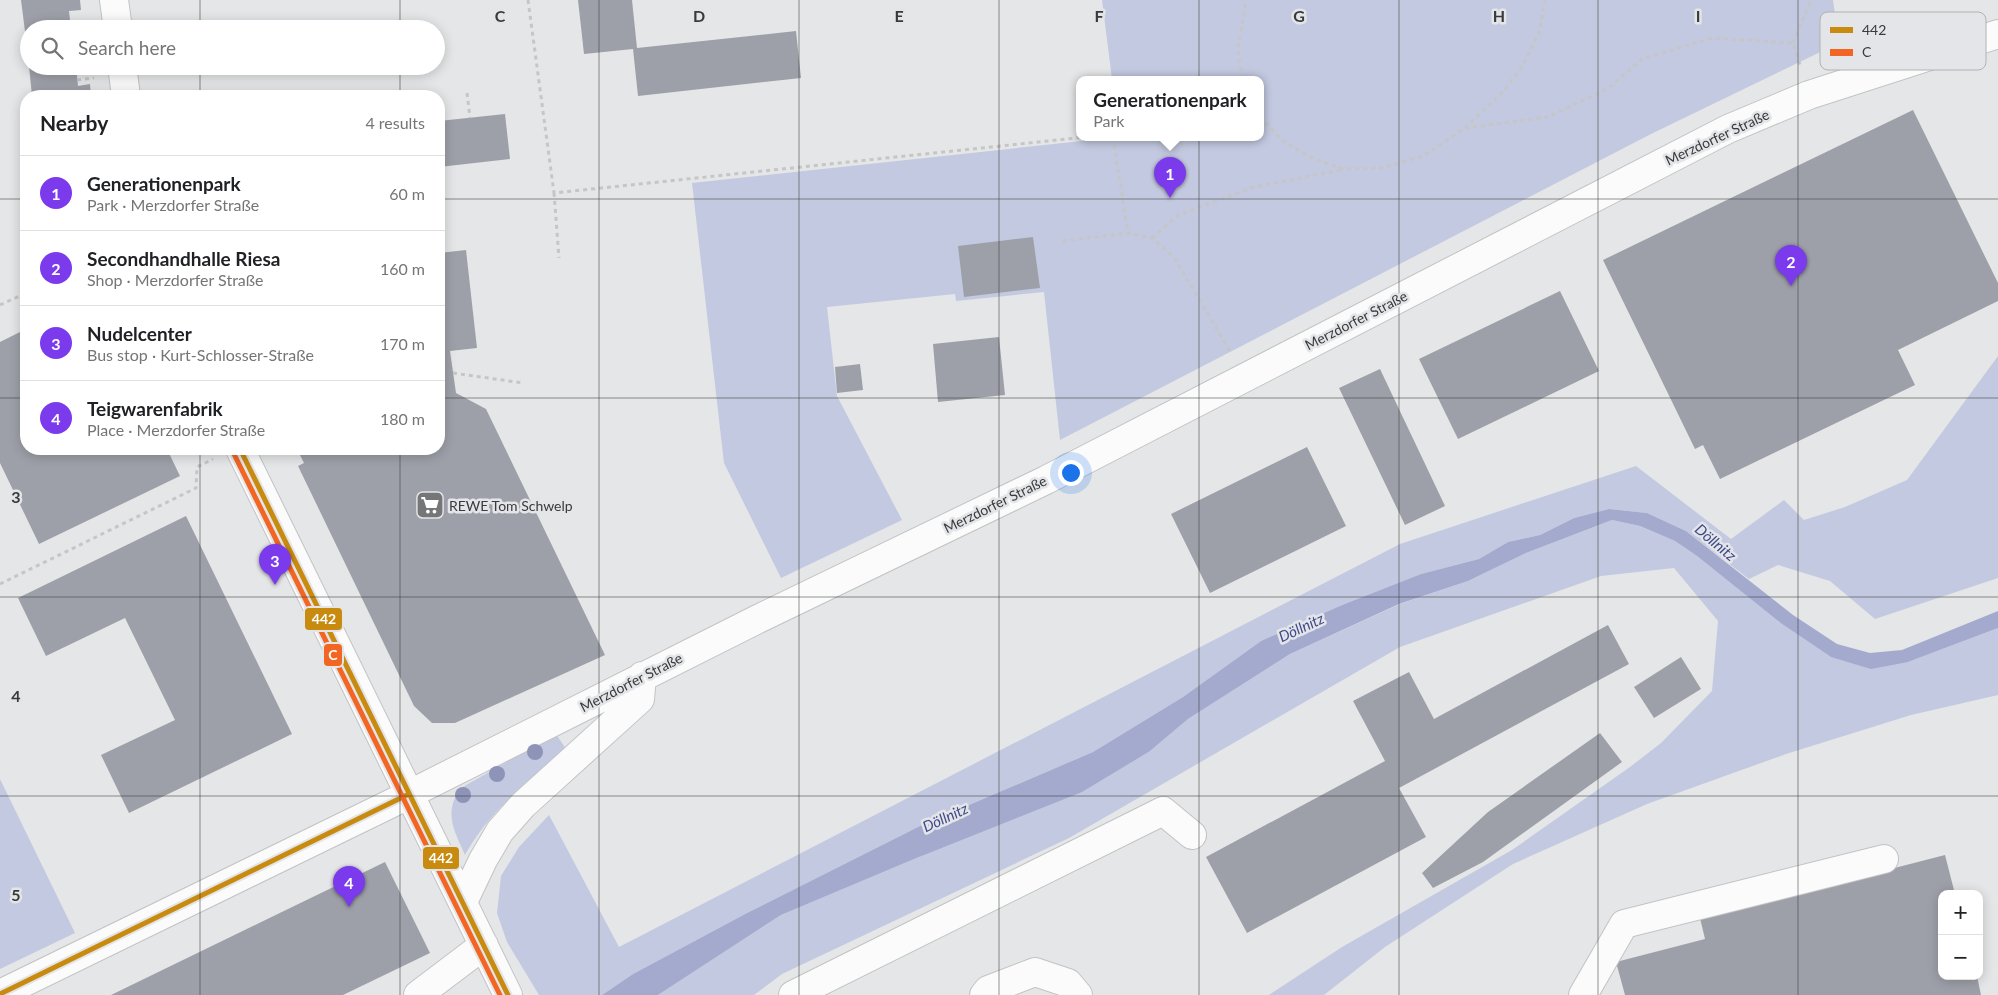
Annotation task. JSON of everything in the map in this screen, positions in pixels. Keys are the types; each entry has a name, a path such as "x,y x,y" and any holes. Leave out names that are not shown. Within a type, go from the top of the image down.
{"street":[{"path":"114,0 117,20"},
{"name":"Merzdorfer Straße","path":"1986,38 1998,34"},
{"name":"Merzdorfer Straße","path":"0,994 409,794 642,676 1046,480 1728,129 1809,95 1886,70"},
{"path":"123,75 125,90"},
{"path":"232,455 409,794 503,986"},
{"path":"463,902 483,860 500,831 523,805 640,699 642,676"},
{"path":"793,995 1163,811 1192,835"},
{"path":"1583,995 1624,924 1884,859"},
{"path":"418,995 484,945"},
{"path":"984,995 988,990 1035,972 1068,983 1078,995"}],"path":[{"path":"528,0 554,193 559,258"},
{"path":"1242,76 1238,48 1246,0"},
{"path":"1152,238 1178,215 1254,187 1343,170 1380,168 1423,156 1465,128 1500,94 1522,67 1539,33 1545,0"},
{"path":"1809,95 1793,43 1810,0"},
{"path":"1465,128 1548,117 1609,88 1642,59 1712,38 1793,43"},
{"path":"77,80 95,78"},
{"path":"467,93 470,118"},
{"path":"1264,121 1284,142 1314,159 1343,170"},
{"path":"554,193 1076,138"},
{"path":"1114,141 1128,233"},
{"path":"1063,241 1128,233 1152,238 1174,257 1245,377"},
{"path":"0,305 20,296"},
{"path":"453,373 523,383"},
{"path":"0,584 196,488 197,467 223,455"}],"shaded area":[{"path":"1102,0 1833,0 1835,12 1820,12 1820,52 1651,134 1060,440 1044,292 956,301 955,294 827,307 837,396 902,520 781,578 724,463 692,183 1082,141 1264,141 1264,76 1112,76"},
{"path":"1998,356 1998,578 1875,619 1830,581 1778,565 1749,579 1686,531 1647,513 1609,509 1574,518 1540,535 1508,542 1479,559 1421,574 1342,605 1261,641 1183,697 1093,752 920,826 747,913 633,974 602,995 539,995 507,942 497,913 501,876 519,847 549,815 619,947 1400,544 1636,466 1731,539 1784,500 1804,520 1845,507 1907,480"},
{"path":"1612,520 1640,526 1675,541 1697,556 1782,624 1831,657 1908,662 1998,628 1998,695 1911,715 1786,754 1647,804 1513,864 1385,947 1324,995 1269,995 1342,947 1512,850 1661,743 1712,691 1718,621 1674,568 1601,576 1400,647 1069,838 782,974 754,995 658,995 781,915 919,857 1150,751 1188,719 1290,654 1400,604 1468,581 1526,553"},
{"path":"556,734 566,749 497,811 465,855 454,829 451,813 452,805 461,788"},
{"path":"0,779 75,933 0,969"}],"water":[{"name":"Döllnitz","path":"1609,509 1647,513 1686,531 1793,615 1837,644 1870,653 1902,650 1998,611 1998,628 1908,662 1871,669 1831,657 1782,624 1697,556 1675,541 1640,526 1612,520 1526,553 1468,581 1399,604 1290,654 1188,719 1150,751 1082,792 781,915 658,995 602,995 633,974 747,913 920,826 1093,752 1183,697 1261,641 1342,605 1421,574 1479,559 1508,542 1540,535 1574,518"}],"building":[{"path":"21,0 80,0 81,10 69,11 70,20 24,20"},
{"path":"578,0 632,0 637,48 796,31 801,78 638,96 633,49 584,54"},
{"path":"30,75 77,75 78,86 90,84 90,90 31,90"},
{"path":"1913,110 1998,283 1998,301 1898,350 1915,385 1720,479 1703,445 1695,449 1603,260"},
{"path":"505,114 510,159 445,166 445,120"},
{"path":"1033,237 1040,288 964,297 958,246"},
{"path":"466,250 477,348 450,351 456,393 486,409 605,655 455,723 432,723 414,706 298,466 304,463 300,455 445,455 445,252"},
{"path":"1560,291 1599,371 1458,439 1419,359"},
{"path":"20,332 20,455 170,455 180,476 39,544 0,463 0,342"},
{"path":"999,337 1005,395 938,402 933,344"},
{"path":"860,364 863,390 837,393 835,367"},
{"path":"1380,369 1445,506 1405,525 1339,388"},
{"path":"1307,447 1346,526 1210,593 1171,514"},
{"path":"186,516 292,734 129,813 101,755 175,720 125,618 46,656 18,598"},
{"path":"1608,625 1629,664 1399,788 1426,837 1247,933 1206,857 1385,761 1353,701 1409,672 1434,719"},
{"path":"1681,657 1701,689 1654,718 1634,687"},
{"path":"1600,733 1622,762 1483,862 1433,888 1422,873 1488,812"},
{"path":"1945,855 1954,890 1938,890 1938,980 1978,980 1981,995 1625,995 1616,962 1705,939 1700,918"},
{"path":"385,862 430,953 343,995 111,995"}],"transit line":[{"name":"C","path":"234,455 500,995"},
{"name":"442","path":"243,455 508,995"},
{"name":"442","path":"0,994 409,794"}],"place":[{"name":"Generationenpark","path":"1170,198"},
{"name":"Secondhandhalle Riesa","path":"1791,286"},
{"name":"REWE Tom Schwelp","path":"430,505"},
{"name":"Nudelcenter","path":"275,585"},
{"name":"Teigwarenfabrik","path":"349,907"}]}
